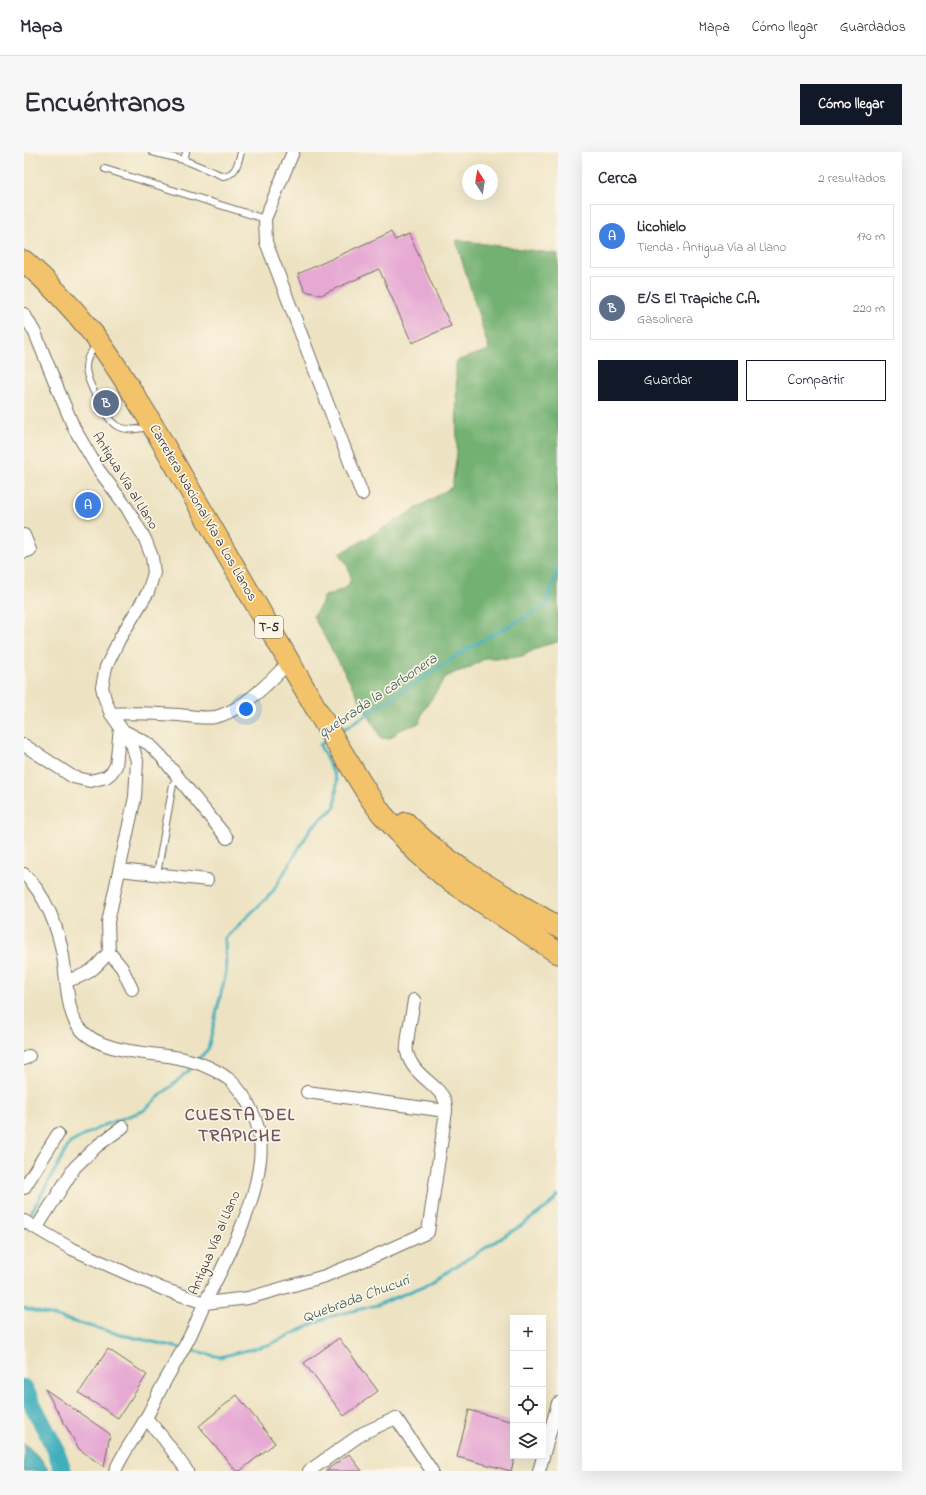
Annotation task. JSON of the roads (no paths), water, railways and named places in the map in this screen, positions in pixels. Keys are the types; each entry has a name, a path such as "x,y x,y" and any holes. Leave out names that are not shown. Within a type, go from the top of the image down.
{"highway":[{"name":"Carretera Nacional Vía a Los Llanos","path":"24,248 65,288 98,324 128,366 206,496 359,762 384,795 407,824 448,859 512,900 558,927"},
{"name":"Carretera Nacional Vía a Los Llanos","path":"24,261 58,294 90,330 120,372 332,736 369,796 382,814 417,852 445,877 494,908 558,953"}],"street":[{"path":"293,152 265,219 266,242 362,494"},
{"name":"Antigua Vía al Llano","path":"24,314 35,333 74,428 98,469 127,508 145,539 152,557 154,573 148,592 120,638 106,667 102,687 111,714 132,744 137,761 135,797 108,922 109,952"},
{"path":"24,535 30,550 24,552"},
{"path":"111,714 134,712 215,717 228,712 247,701 275,677 289,662"},
{"path":"24,745 73,777 90,781 106,777 116,766 120,728 149,744 161,756 227,838"},
{"path":"120,870 207,880"},
{"name":"Antigua Vía al Llano","path":"24,874 35,886 49,910 63,955 68,996 77,1026 95,1041 122,1049 175,1057 203,1065 228,1078 238,1088 252,1109 259,1130 261,1146 260,1161 253,1194 222,1271 191,1334 146,1418 121,1457 115,1471"},
{"path":"66,981 82,976 96,967 109,952 122,968 132,989"},
{"path":"24,1221 70,1248 163,1289 205,1303 248,1298 325,1276 428,1232 446,1111 445,1101 440,1094 418,1074 412,1065 407,1052 414,1000"},
{"path":"307,1092 446,1111"},
{"path":"37,1228 75,1167 97,1146 123,1127"},
{"path":"24,1188 58,1134"},
{"path":"539,1471 558,1403"},
{"path":"146,1418 164,1439 187,1471"},
{"path":"310,1471 363,1433 396,1418 432,1471"}],"lane":[{"path":"152,152 184,160 223,176 230,175 234,171 241,152"},
{"path":"184,160 186,152"},
{"path":"105,169 265,219"},
{"path":"100,343 92,350 87,358 86,371 89,380 107,414 115,425 123,429 134,430 152,426"},
{"path":"156,874 173,784 179,778"}],"water":[{"path":"24,1443 42,1460 49,1471 24,1470"}],"waterway":[{"name":"quebrada la carbonera","path":"338,733 472,646 546,606 558,567"},
{"name":"quebrada la carbonera","path":"198,1060 208,1049 226,972 225,938 272,893 311,828 335,807 337,781 320,745 326,741"},
{"name":"quebrada la carbonera","path":"27,1218 70,1143 104,1125 143,1111 193,1066"},
{"name":"Quebrada Chucurí","path":"186,1349 220,1357 271,1344 328,1317 377,1305 424,1286 519,1227 550,1205 558,1196"},
{"name":"Quebrada Chucurí","path":"24,1308 122,1335 180,1348"},
{"path":"24,1388 55,1448 63,1471"}],"place":[{"name":"E/S El Trapiche C.A.","path":"106,403"},
{"name":"Licohielo","path":"88,505"}],"district":[{"name":"CUESTA DEL TRAPICHE","path":"240,1126"}]}
